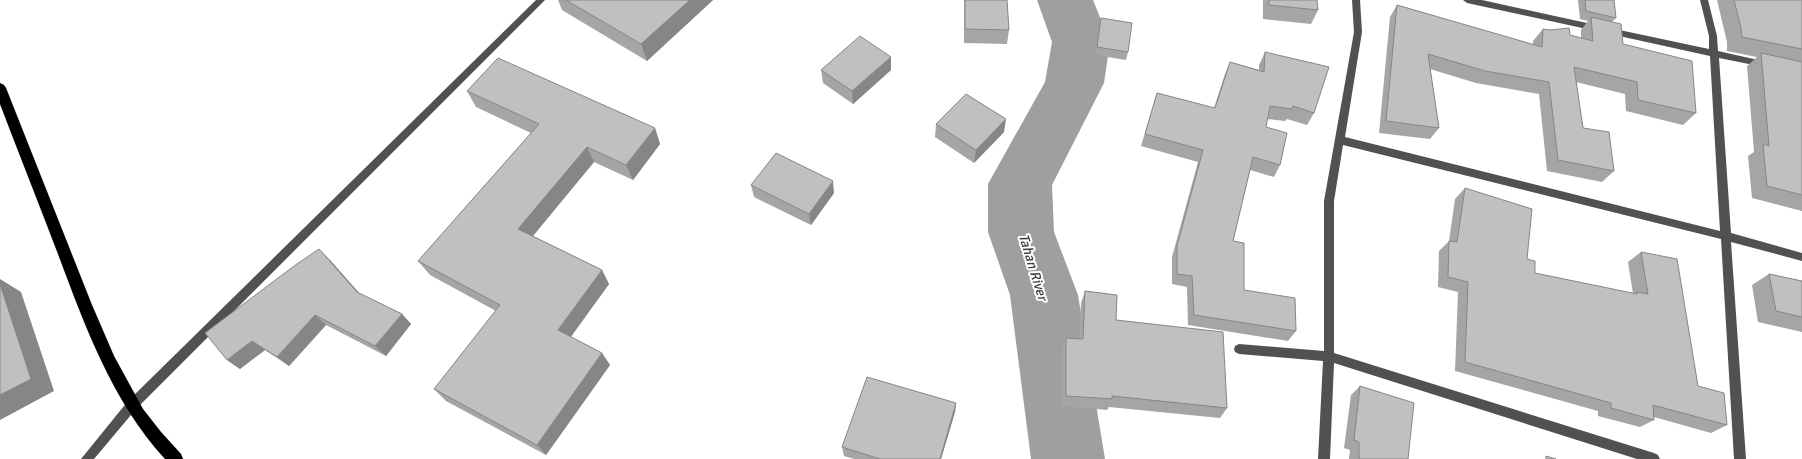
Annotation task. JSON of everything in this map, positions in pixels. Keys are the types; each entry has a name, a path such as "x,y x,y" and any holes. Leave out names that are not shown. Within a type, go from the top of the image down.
{"highway":[{"path":"0,88 95,333 132,404 159,443 176,459"}],"street":[{"path":"87,459 132,404 541,0"},
{"path":"1324,459 1329,356 1329,201 1358,32 1356,0"},
{"path":"1467,0 1776,66"},
{"path":"1704,0 1713,36 1740,459"},
{"path":"1340,140 1802,257"},
{"path":"1239,350 1329,356 1654,459"}],"building":[{"path":"566,0 690,0 641,44"},
{"path":"965,0 1007,0 1009,30 965,29"},
{"path":"1269,0 1317,0 1318,10 1269,5"},
{"path":"1585,0 1614,0 1616,18 1586,11"},
{"path":"1734,0 1802,0 1802,49 1742,37"},
{"path":"1397,5 1542,47 1543,29 1569,28 1570,35 1593,41 1591,17 1621,24 1623,44 1692,61 1696,113 1638,100 1637,82 1574,67 1583,128 1609,132 1614,171 1558,160 1549,82 1485,71 1428,54 1439,128 1386,121"},
{"path":"1101,18 1132,23 1128,52 1097,47"},
{"path":"860,36 891,57 852,91 821,70"},
{"path":"1265,52 1329,67 1314,113 1293,106 1292,109 1270,106 1266,127 1287,133 1280,165 1253,157 1233,241 1244,243 1244,290 1295,298 1296,331 1194,315 1192,276 1177,274 1177,246 1203,150 1145,134 1157,93 1215,108 1230,62 1264,72"},
{"path":"1761,53 1802,62 1802,195 1767,186 1763,144 1769,146"},
{"path":"498,58 655,128 626,165 587,147 518,229 602,270 558,330 602,353 537,445 434,389 500,305 418,261 539,124 467,91"},
{"path":"966,94 1006,119 976,150 936,124"},
{"path":"776,153 833,181 809,214 751,185"},
{"path":"1465,188 1532,209 1527,259 1535,261 1535,273 1637,294 1637,292 1648,294 1641,252 1677,259 1698,386 1724,393 1727,425 1653,405 1654,420 1611,408 1611,403 1465,362 1468,282 1448,277 1449,241 1457,242"},
{"path":"319,249 357,292 402,314 375,346 315,315 277,357 252,341 227,360 205,333"},
{"path":"1769,274 1802,281 1802,317 1776,311"},
{"path":"0,284 31,379 0,395"},
{"path":"1085,291 1117,295 1116,320 1223,332 1227,408 1112,396 1112,399 1066,396 1066,338 1083,339"},
{"path":"867,377 956,403 940,459 880,459 842,447"},
{"path":"1360,386 1414,403 1408,459 1359,459 1359,442 1354,440"}],"waterway":[{"name":"Tahan River","path":"1065,0 1081,42 1074,83 1020,184 1021,232 1044,295 1068,459"}]}
